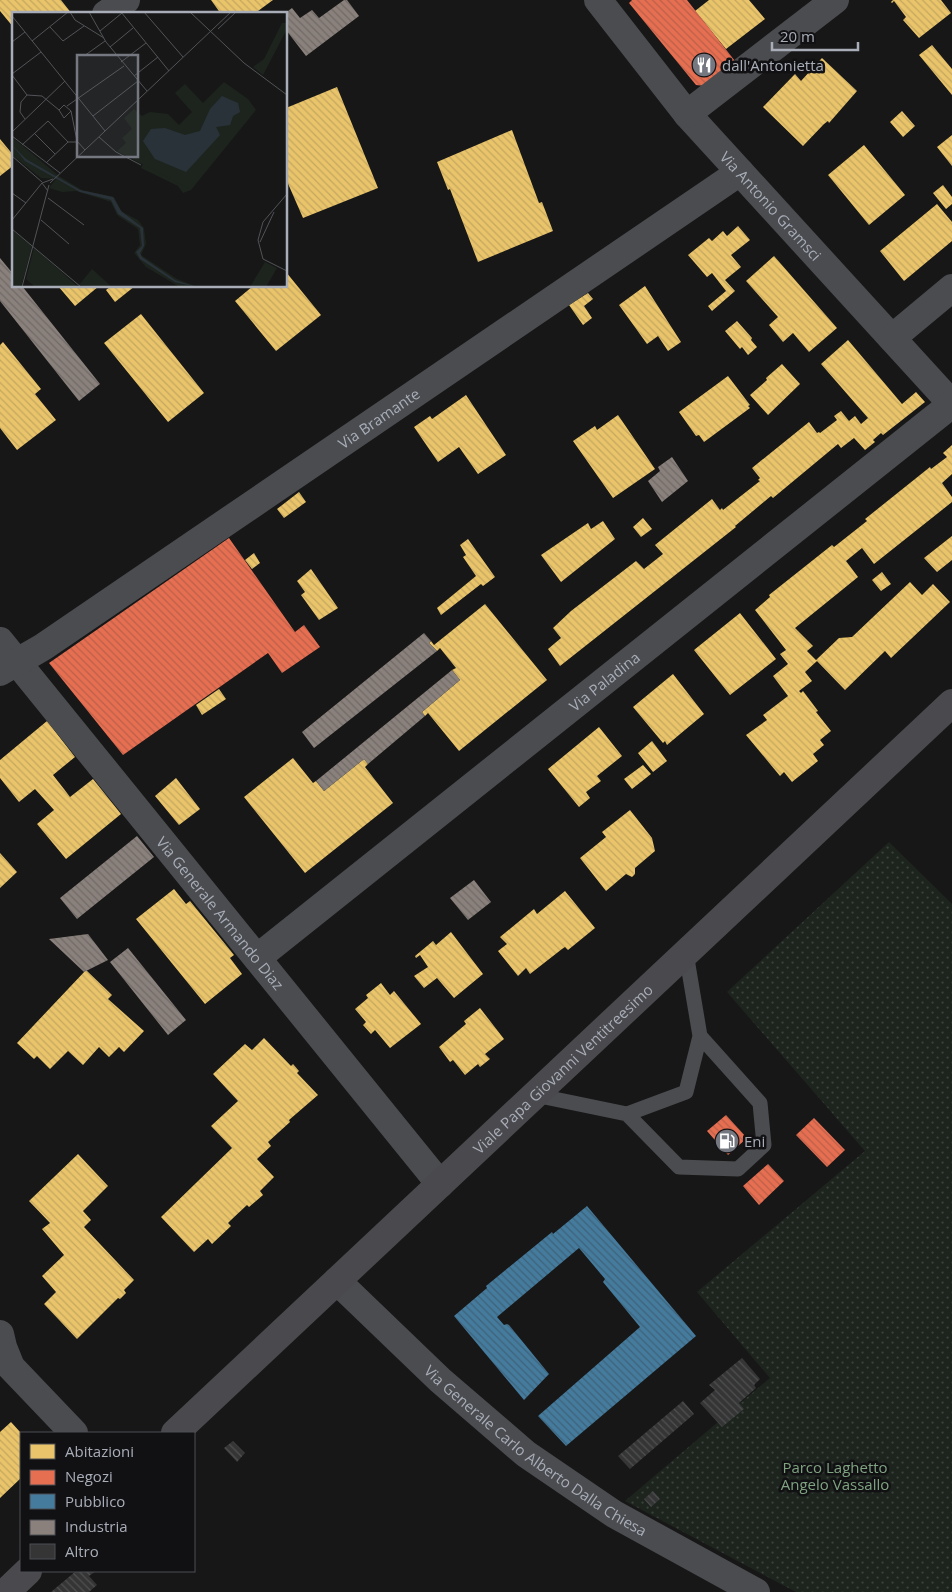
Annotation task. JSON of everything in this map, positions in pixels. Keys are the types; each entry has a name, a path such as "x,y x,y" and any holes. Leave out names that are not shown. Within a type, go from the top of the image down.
{"street":[{"path":"109,12 126,0"},
{"name":"Via Antonio Gramsci","path":"598,0 687,114 952,404"},
{"path":"687,114 835,0"},
{"name":"Via Bramante","path":"9,667 43,647 740,172"},
{"path":"892,338 952,288"},
{"name":"Via Paladina","path":"257,958 952,404"},
{"name":"Via Generale Armando Diaz","path":"0,641 9,667 257,958 440,1184"},
{"name":"Viale Papa Giovanni Ventitreesimo","path":"176,1432 952,703"},
{"name":"Via Generale Carlo Alberto Dalla Chiesa","path":"337,1281 440,1380 526,1454 614,1514 756,1592"},
{"path":"0,1334 6,1366 73,1432"},
{"path":"6,1592 27,1572"}],"lane":[{"path":"535,1095 628,1114 686,1092 700,1036 686,953"},
{"path":"628,1114 679,1167 738,1169 764,1145 760,1103 700,1036"}],"green space":[{"name":"Parco Laghetto Angelo Vassallo","path":"889,842 952,904 952,1592 796,1592 625,1501 770,1378 697,1292 865,1151 727,992"}],"building: Abitazioni":[{"path":"0,0 61,0 70,12 12,12 12,26 0,11"},
{"path":"211,0 273,0 259,12 220,12"},
{"path":"709,0 749,0 765,19 726,49 695,11"},
{"path":"893,0 941,0 951,13 919,38 903,20 906,17 894,1 891,2"},
{"path":"932,45 952,69 952,95 919,55"},
{"path":"822,58 857,91 829,123 828,121 824,124 803,146 763,107 795,74 801,81"},
{"path":"337,87 378,188 303,218 288,184 288,107"},
{"path":"902,111 915,126 903,137 890,122"},
{"path":"512,130 539,203 542,202 553,231 478,262 450,189 448,190 437,162"},
{"path":"952,135 952,166 937,147"},
{"path":"0,139 12,154 12,167 0,176"},
{"path":"864,145 905,195 869,225 828,175"},
{"path":"943,185 952,197 952,204 946,209 933,193"},
{"path":"937,204 952,222 952,241 904,281 880,251"},
{"path":"738,226 750,240 731,255 741,267 725,280 735,291 712,311 708,306 726,291 712,273 707,277 688,255 709,238 712,241 723,231 727,236"},
{"path":"774,256 837,328 809,352 793,333 783,342 769,325 778,317 746,281"},
{"path":"288,274 321,315 276,351 235,301 251,288 288,288"},
{"path":"645,286 681,342 668,351 658,336 647,344 619,305"},
{"path":"60,288 97,288 75,306"},
{"path":"108,288 132,288 115,302 106,290"},
{"path":"588,293 593,299 584,306 592,318 583,325 569,305"},
{"path":"141,314 204,393 168,422 104,343"},
{"path":"737,321 752,338 751,340 757,347 748,355 742,347 740,349 725,331"},
{"path":"848,340 902,404 916,392 925,402 883,435 881,433 873,440 875,442 865,450 854,438 841,448 838,444 773,498 771,496 736,527 560,666 548,649 561,638 553,628 571,611 636,561 644,569 663,554 655,545 712,499 720,510 722,508 723,510 760,481 758,480 760,478 752,468 809,422 817,433 820,433 837,420 834,416 841,411 849,421 855,416 861,424 868,418 821,364"},
{"path":"3,342 41,389 35,394 56,420 17,450 0,428 0,345"},
{"path":"782,364 800,384 768,415 750,395"},
{"path":"728,376 750,405 748,406 750,408 704,442 699,435 696,436 679,412"},
{"path":"466,395 506,455 478,474 459,447 438,462 414,427 430,416 432,419"},
{"path":"618,415 655,469 613,498 573,441 595,426 597,430"},
{"path":"952,445 952,474 942,483 952,497 952,502 874,564 862,548 846,561 858,577 795,628 813,646 807,651 817,661 805,672 812,681 799,691 801,693 803,691 831,731 820,740 824,745 813,754 818,761 792,782 784,772 780,776 746,735 767,720 763,715 788,696 773,676 788,664 780,654 786,650 755,610 770,597 769,595 832,545 834,547 867,521 865,519 930,467 931,469 947,457 943,453"},
{"path":"299,492 306,502 284,518 277,509"},
{"path":"643,518 652,529 641,537 633,527"},
{"path":"603,521 615,539 561,582 541,555 588,523 591,529"},
{"path":"952,536 952,560 937,572 924,558"},
{"path":"468,539 495,577 483,586 481,584 441,615 437,608 476,576 463,557 466,555 460,545"},
{"path":"254,553 260,563 252,569 245,560"},
{"path":"311,569 338,608 319,620 301,595 305,592 297,581"},
{"path":"882,572 891,584 881,591 872,580"},
{"path":"910,582 922,595 933,584 950,602 891,658 885,651 845,690 816,660 839,638 852,637"},
{"path":"485,604 547,680 459,751 428,713 425,716 422,712 460,680 452,670 456,668 440,648 437,651 429,643 431,641 434,645"},
{"path":"740,613 776,659 730,695 694,650"},
{"path":"673,674 704,714 667,745 665,741 663,743 633,707"},
{"path":"219,689 226,699 202,715 196,705"},
{"path":"47,721 75,757 53,775 70,797 93,779 121,814 66,859 37,824 54,810 35,789 19,802 0,778 0,760"},
{"path":"599,727 622,756 597,776 601,781 586,792 590,798 579,807 548,769"},
{"path":"652,741 667,761 653,772 638,753"},
{"path":"293,758 313,783 316,781 324,791 364,759 368,764 365,767 393,803 305,873 244,797"},
{"path":"643,765 651,774 632,789 624,779"},
{"path":"176,778 200,809 179,825 155,796"},
{"path":"630,810 652,838 655,851 635,868 635,874 632,877 626,874 606,891 580,858 606,837 602,832"},
{"path":"0,853 17,872 0,888"},
{"path":"174,889 186,904 190,901 234,955 230,958 242,974 205,1004 136,919"},
{"path":"565,891 595,928 568,950 565,947 530,974 526,968 518,976 498,951 507,944 500,937 534,909 537,914"},
{"path":"451,932 483,974 454,998 437,978 424,988 414,976 428,967 420,955 416,958 415,956 433,941 436,945"},
{"path":"86,970 112,995 108,999 144,1031 124,1052 119,1047 109,1057 99,1047 83,1065 68,1051 50,1069 37,1056 34,1059 17,1043"},
{"path":"381,983 390,995 394,991 421,1024 390,1048 375,1030 371,1034 363,1025 366,1022 355,1009 368,998 366,995"},
{"path":"480,1008 504,1039 485,1054 490,1059 480,1067 478,1064 465,1075 453,1060 450,1062 439,1047 466,1024 464,1021"},
{"path":"264,1038 291,1066 293,1064 299,1071 297,1073 318,1095 289,1120 290,1122 268,1142 271,1146 257,1159 274,1177 260,1191 263,1195 249,1207 247,1205 231,1220 228,1223 231,1226 212,1244 208,1239 194,1252 161,1217 232,1148 211,1126 238,1101 213,1074 245,1044 252,1050"},
{"path":"78,1154 108,1186 83,1211 91,1220 84,1227 134,1280 124,1290 126,1293 120,1299 118,1298 77,1339 44,1304 56,1292 42,1276 64,1255 42,1229 50,1223 29,1201"},
{"path":"11,1422 20,1432 20,1479 0,1498 0,1432"}],"building: Negozi":[{"path":"632,0 687,0 735,61 705,86 696,85 629,3"},
{"path":"229,538 295,632 304,625 320,647 282,673 268,653 123,755 49,663"},
{"path":"726,1115 747,1138 728,1155 707,1131"},
{"path":"814,1118 845,1150 827,1167 796,1135"},
{"path":"768,1164 784,1181 759,1205 743,1186"}],"building: Pubblico":[{"path":"587,1206 696,1336 566,1446 538,1416 640,1327 603,1282 605,1279 579,1248 497,1317 504,1325 509,1325 549,1374 524,1400 454,1316 487,1288 486,1286"}],"building: Industria":[{"path":"344,0 347,0 359,16 306,56 288,33 287,12 292,8 300,18 312,10 319,18"},
{"path":"0,258 12,273 12,288 24,288 100,384 79,401 0,301"},
{"path":"672,457 688,481 662,502 648,481 660,471 658,467"},
{"path":"424,633 431,641 429,643 437,651 314,748 302,732"},
{"path":"452,670 460,680 422,712 425,716 368,764 364,759 324,791 316,781"},
{"path":"137,836 154,857 77,919 60,898"},
{"path":"474,880 491,902 468,920 450,898"},
{"path":"88,934 108,960 84,972 49,939"},
{"path":"128,948 186,1020 168,1035 110,962"}],"building: Altro":[{"path":"742,1358 760,1379 754,1385 756,1388 739,1403 744,1409 722,1427 700,1403 715,1390 709,1385"},
{"path":"683,1401 694,1414 630,1469 618,1456"},
{"path":"233,1441 245,1453 237,1462 224,1448"},
{"path":"653,1491 660,1499 651,1507 644,1499"},
{"path":"75,1572 95,1572 89,1576 97,1585 89,1592 51,1592"}],"place":[{"name":"dall'Antonietta","path":"704,65"},
{"name":"Eni","path":"727,1141"}]}
